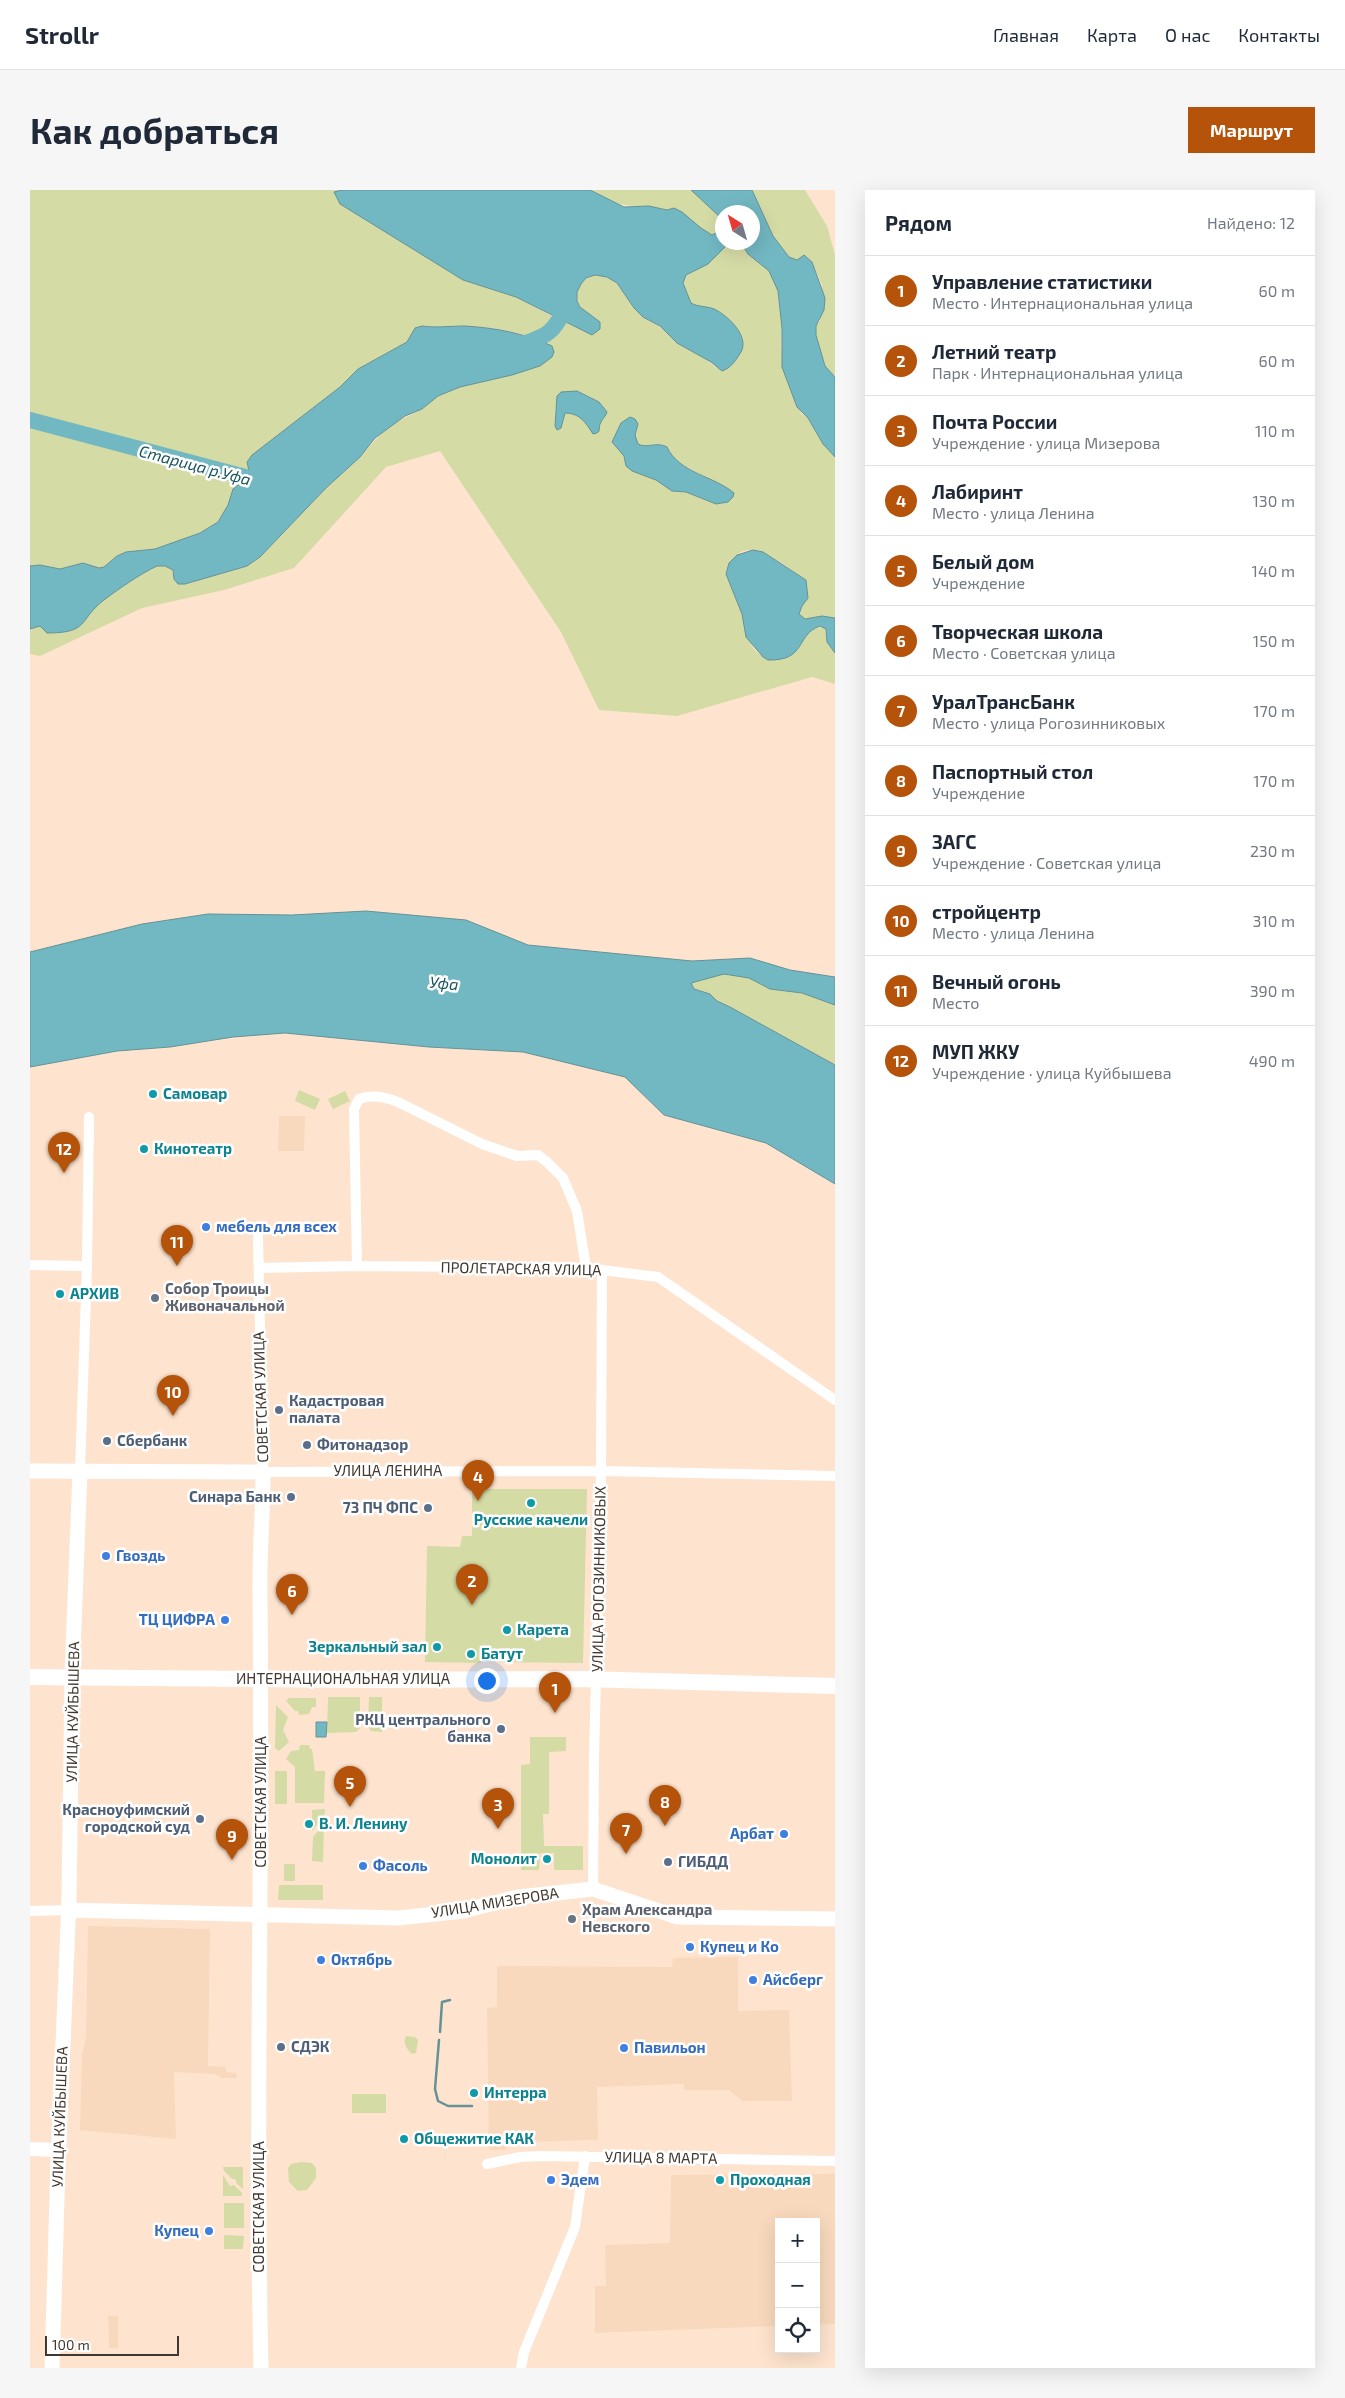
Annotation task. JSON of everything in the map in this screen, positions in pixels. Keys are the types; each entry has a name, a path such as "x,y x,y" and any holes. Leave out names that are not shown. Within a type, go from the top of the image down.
{"main road":[{"name":"УЛИЦА ЛЕНИНА","path":"30,1471 263,1472"},
{"name":"УЛИЦА КУЙБЫШЕВА","path":"52,2368 68,1910 72,1677 80,1471"},
{"name":"СОВЕТСКАЯ УЛИЦА","path":"261,2368 258,2167 262,1679 260,1596 263,1472"},
{"name":"ИНТЕРНАЦИОНАЛЬНАЯ УЛИЦА","path":"30,1677 598,1680 835,1686"},
{"name":"УЛИЦА МИЗЕРОВА","path":"68,1910 399,1918 463,1911 518,1897 593,1889 677,1917 835,1919"}],"street":[{"path":"357,1266 354,1109 357,1102 362,1098 370,1096 390,1099 482,1144 517,1156 538,1155 547,1162 563,1178 577,1211 586,1268"},
{"name":"УЛИЦА КУЙБЫШЕВА","path":"80,1471 87,1266 89,1116"},
{"name":"СОВЕТСКАЯ УЛИЦА","path":"258,1236 263,1472"},
{"path":"30,1265 87,1266"},
{"name":"ПРОЛЕТАРСКАЯ УЛИЦА","path":"259,1268 357,1266 586,1268 658,1278 835,1400"},
{"name":"УЛИЦА РОГОЗИННИКОВЫХ","path":"593,1889 594,1758 598,1680 602,1471 602,1270"},
{"name":"УЛИЦА ЛЕНИНА","path":"263,1472 602,1471 835,1476"},
{"name":"УЛИЦА МИЗЕРОВА","path":"30,1911 68,1910"},
{"path":"30,2149 59,2150"},
{"path":"521,2368 524,2352 576,2227 585,2156"},
{"name":"УЛИЦА 8 МАРТА","path":"487,2164 520,2157 585,2156 835,2161"}],"shaded area":[{"path":"279,1116 305,1116 304,1151 278,1151"},
{"path":"88,1926 210,1929 208,2066 226,2067 226,2072 236,2073 237,2078 222,2078 215,2074 174,2072 176,2139 80,2130 82,2055 86,2038"},
{"path":"738,1957 738,2011 789,2010 792,2101 742,2101 729,2090 684,2090 684,2084 597,2087 598,2140 526,2142 526,2146 508,2145 505,2150 489,2150 487,2008 497,2007 497,1966 672,1967 673,1958"},
{"path":"835,2174 835,2324 820,2325 820,2218 775,2218 775,2326 595,2333 595,2286 606,2286 605,2245 670,2243 671,2175"},
{"path":"108,2316 118,2316 118,2348 109,2348"}],"green space":[{"path":"30,190 342,190 337,191 340,204 464,280 516,297 559,320 581,328 586,312 580,306 577,292 584,281 590,277 606,277 620,287 632,306 639,313 678,343 716,368 712,308 697,307 691,303 683,283 686,275 694,269 708,264 722,250 746,250 769,271 778,291 782,328 781,348 801,413 808,418 823,444 835,457 835,618 810,620 801,617 799,613 807,594 806,580 764,554 746,550 739,553 733,560 727,574 748,638 756,651 769,659 779,660 815,628 823,627 826,629 827,642 835,653 835,684 812,677 677,716 599,710 561,632 440,451 386,467 294,568 224,590 142,608 40,656 30,654 30,629 40,626 47,633 70,631 77,628 104,600 157,566 165,566 173,570 174,579 178,584 185,584 247,566 260,557 326,488 360,457 387,427 422,409 438,396 460,387 512,375 552,346 519,333 489,328 422,326 407,342 358,369 340,387 252,455 247,462 249,471 242,482 233,489 228,505 218,522 200,533 155,549 126,552 117,556 104,567 99,568 83,563 60,569 40,565 30,566","holes":["577,391 599,402 607,412 599,425 591,431 584,420 573,414 565,413 563,418 555,421 557,396","621,423 637,430 635,435 638,444 643,446 662,444 667,447 675,460 709,479 708,501 686,492 672,491 656,480 626,466 624,456 612,442"]},
{"path":"590,190 691,190 715,212 715,234 712,235 675,212 659,208 617,204 598,197"},
{"path":"752,190 805,190 827,226 835,255 835,377 825,366 816,335 816,326 820,321 822,285 812,262 804,255 797,260 789,257 773,236"},
{"path":"724,974 749,978 770,989 802,993 835,1005 835,1065 717,1001 710,994 693,989 691,982"},
{"path":"299,1090 320,1099 315,1110 295,1101"},
{"path":"345,1091 350,1101 333,1109 328,1099"},
{"path":"472,1489 587,1489 583,1663 495,1662 494,1658 481,1658 481,1663 425,1662 427,1546 460,1547 462,1536 472,1536"},
{"path":"328,1697 360,1697 360,1728 356,1732 327,1733"},
{"path":"369,1697 382,1697 382,1732 371,1731 368,1727"},
{"path":"289,1698 316,1698 316,1707 312,1707 309,1714 299,1715 298,1711 295,1711 286,1701"},
{"path":"276,1705 288,1717 283,1730 289,1742 279,1751 275,1748"},
{"path":"530,1737 566,1737 566,1751 549,1752 549,1814 543,1814 544,1846 583,1846 583,1870 554,1870 554,1853 540,1853 539,1870 521,1870 521,1765 530,1764"},
{"path":"300,1745 309,1745 310,1749 312,1749 315,1771 325,1771 324,1803 295,1803 295,1767 286,1759 291,1751 299,1750"},
{"path":"275,1771 287,1771 287,1804 275,1804"},
{"path":"325,1809 324,1817 312,1831 312,1810"},
{"path":"324,1824 323,1862 312,1861 313,1837"},
{"path":"284,1864 295,1864 295,1881 284,1881"},
{"path":"279,1885 323,1885 323,1900 278,1900"},
{"path":"406,2036 415,2037 418,2040 416,2053 412,2054 407,2048 405,2043"},
{"path":"352,2094 386,2094 386,2113 352,2113"},
{"path":"301,2162 312,2163 316,2168 316,2178 307,2190 298,2191 289,2182 288,2168 291,2164"},
{"path":"223,2167 243,2167 243,2189 236,2183 236,2180 224,2171"},
{"path":"223,2175 230,2186 234,2185 242,2193 242,2196 223,2196"},
{"path":"224,2203 244,2203 244,2228 224,2228"},
{"path":"224,2235 244,2236 243,2249 224,2249"}],"water":[{"path":"342,190 590,190 624,207 649,206 667,210 674,208 712,235 715,234 715,250 722,250 708,264 686,275 683,283 691,303 714,309 731,321 742,339 743,346 741,352 731,366 722,371 711,362 677,343 660,326 643,317 634,308 617,283 607,277 595,275 586,278 577,292 577,301 580,307 600,322 600,329 592,335 516,297 463,280 340,204 334,192"},
{"path":"691,190 752,190 759,205 715,205 715,212"},
{"path":"760,208 773,236 789,257 797,260 804,255 812,262 825,298 824,310 816,326 816,335 825,366 835,377 835,457 823,444 808,418 797,407 782,367 782,328 778,291 769,271 746,250 760,250"},
{"path":"422,326 465,326 510,332 552,346 554,352 552,357 540,366 512,375 460,387 438,396 422,409 405,416 375,438 360,457 326,488 260,557 247,566 185,584 178,584 174,579 173,570 165,566 157,566 104,600 77,628 70,631 47,633 40,626 30,629 30,566 40,565 60,569 83,563 99,568 104,567 117,556 126,552 155,549 200,533 218,522 228,505 233,489 242,482 249,471 247,462 252,455 340,387 358,369 407,342 415,328"},
{"path":"577,391 599,402 607,412 600,424 599,431 596,433 593,434 582,419 570,413 565,413 561,428 557,430 555,426 557,396 561,392"},
{"path":"630,417 635,419 638,424 635,435 638,444 645,446 663,445 667,447 680,463 726,487 734,493 733,497 728,502 716,504 686,492 672,491 656,480 632,471 626,466 624,456 612,442 621,423"},
{"path":"753,550 763,552 806,580 808,598 799,614 805,619 822,616 835,618 835,653 827,642 826,629 820,626 807,635 795,652 780,659 768,660 763,657 746,637 742,614 726,574 729,563 737,555"},
{"name":"Уфа","path":"366,911 466,920 528,945 692,961 750,958 790,970 835,977 835,1005 802,993 770,989 749,978 724,974 691,983 694,989 710,994 717,1001 835,1065 835,1184 766,1143 664,1115 625,1077 523,1052 429,1047 285,1033 233,1037 170,1047 117,1051 30,1067 30,952 142,924 208,914 292,915"},
{"path":"316,1722 327,1722 326,1737 316,1737"}],"waterway":[{"name":"Старица р.Уфа","path":"516,346 535,340 549,332 559,321 567,302"},
{"name":"Старица р.Уфа","path":"30,420 264,482"},
{"path":"440,2032 442,2002 450,2000"},
{"path":"439,2040 435,2089 438,2101 448,2106 472,2106"}],"place":[{"name":"Самовар","path":"153,1094"},
{"name":"Кинотеатр","path":"144,1149"},
{"name":"МУП ЖКУ","path":"64,1173"},
{"name":"мебель для всех","path":"206,1227"},
{"name":"Вечный огонь","path":"177,1266"},
{"name":"АРХИВ","path":"60,1294"},
{"name":"Собор Троицы Живоначальной","path":"155,1298"},
{"name":"Кадастровая палата","path":"279,1410"},
{"name":"стройцентр","path":"173,1416"},
{"name":"Сбербанк","path":"107,1441"},
{"name":"Фитонадзор","path":"307,1445"},
{"name":"Синара Банк","path":"291,1497"},
{"name":"Лабиринт","path":"478,1501"},
{"name":"Русские качели","path":"531,1503"},
{"name":"73 ПЧ ФПС","path":"428,1508"},
{"name":"Гвоздь","path":"106,1556"},
{"name":"Летний театр","path":"472,1605"},
{"name":"Творческая школа","path":"292,1615"},
{"name":"ТЦ ЦИФРА","path":"225,1620"},
{"name":"Карета","path":"507,1630"},
{"name":"Зеркальный зал","path":"437,1647"},
{"name":"Батут","path":"471,1654"},
{"name":"Управление статистики","path":"555,1713"},
{"name":"РКЦ центрального банка","path":"501,1729"},
{"name":"Белый дом","path":"350,1807"},
{"name":"Красноуфимский городской суд","path":"200,1819"},
{"name":"В. И. Ленину","path":"309,1824"},
{"name":"Паспортный стол","path":"665,1826"},
{"name":"Почта России","path":"498,1829"},
{"name":"Арбат","path":"784,1834"},
{"name":"УралТрансБанк","path":"626,1854"},
{"name":"Монолит","path":"547,1859"},
{"name":"ЗАГС","path":"232,1860"},
{"name":"ГИБДД","path":"668,1862"},
{"name":"Фасоль","path":"363,1866"},
{"name":"Храм Александра Невского","path":"572,1919"},
{"name":"Купец и Ко","path":"690,1947"},
{"name":"Октябрь","path":"321,1960"},
{"name":"Айсберг","path":"753,1980"},
{"name":"СДЭК","path":"281,2047"},
{"name":"Павильон","path":"624,2048"},
{"name":"Интерра","path":"474,2093"},
{"name":"Общежитие КАК","path":"404,2139"},
{"name":"Эдем","path":"551,2180"},
{"name":"Проходная","path":"720,2180"},
{"name":"Купец","path":"209,2231"}]}
